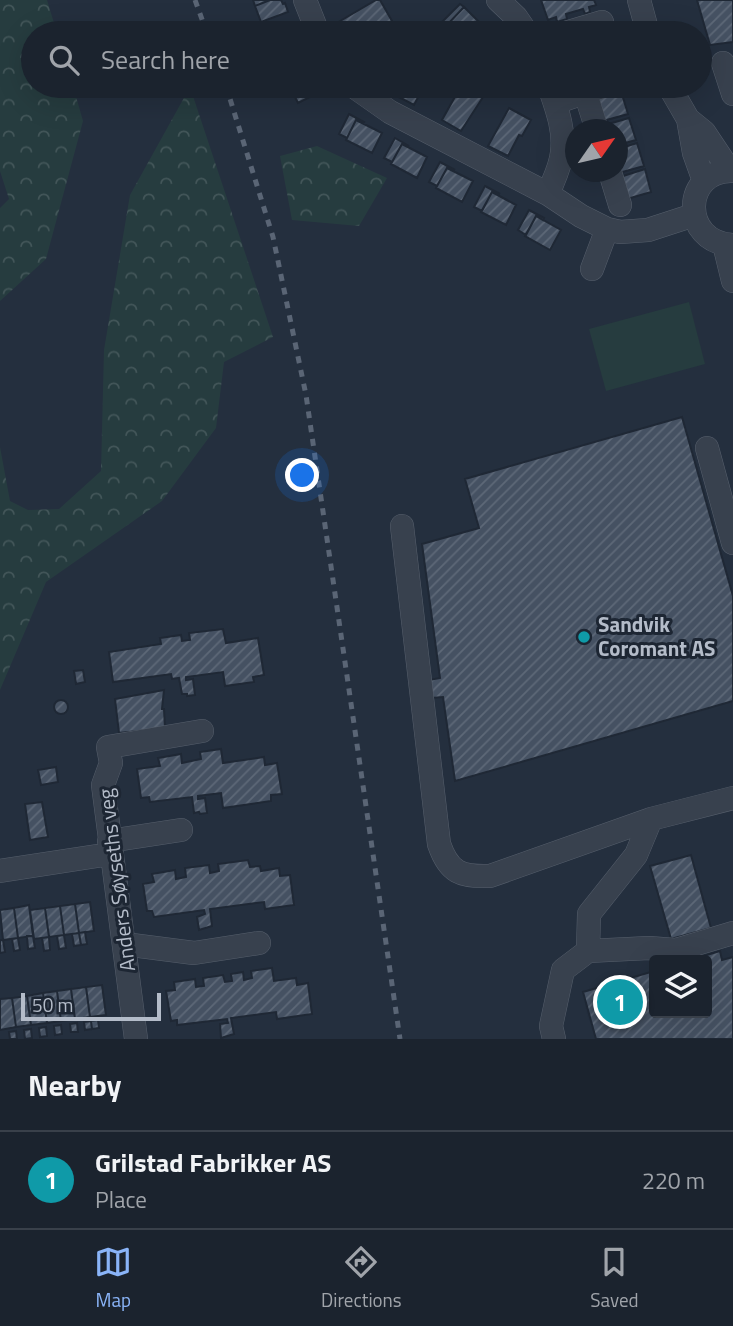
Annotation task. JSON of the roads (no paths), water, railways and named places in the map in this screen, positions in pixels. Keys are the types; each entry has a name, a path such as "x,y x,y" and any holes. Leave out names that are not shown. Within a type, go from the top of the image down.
{"street":[{"path":"304,0 313,21"},
{"path":"498,0 518,21"},
{"path":"639,0 645,21"},
{"path":"723,63 733,94"},
{"path":"370,98 390,112 548,194 607,229 620,232 648,230 694,215"},
{"path":"548,194 562,154 560,123 553,98"},
{"path":"595,98 596,119"},
{"path":"676,98 688,119 694,153 704,181"},
{"path":"688,119 704,132 732,171 716,173 704,181 695,196 694,215 704,234 728,244 733,281"},
{"path":"613,182 620,205"},
{"path":"592,269 607,229"},
{"path":"707,448 733,542"},
{"path":"402,526 439,844 445,860 456,871 470,877 490,876 651,819 733,798"},
{"name":"Anders Søyseths veg","path":"136,1039 103,785 111,763 108,747 202,731"},
{"path":"588,951 589,914 636,855 651,819"},
{"path":"0,871 181,830"},
{"path":"554,1039 551,1026 563,970 588,951 649,948 676,950 733,933"},
{"path":"124,944 194,953 259,943"}],"railway":[{"path":"195,0 203,21"},
{"path":"230,98 273,237 306,395 400,1039"}],"place":[{"name":"Sandvik Coromant AS","path":"584,637"},
{"name":"Grilstad Fabrikker AS","path":"620,1002"}]}
